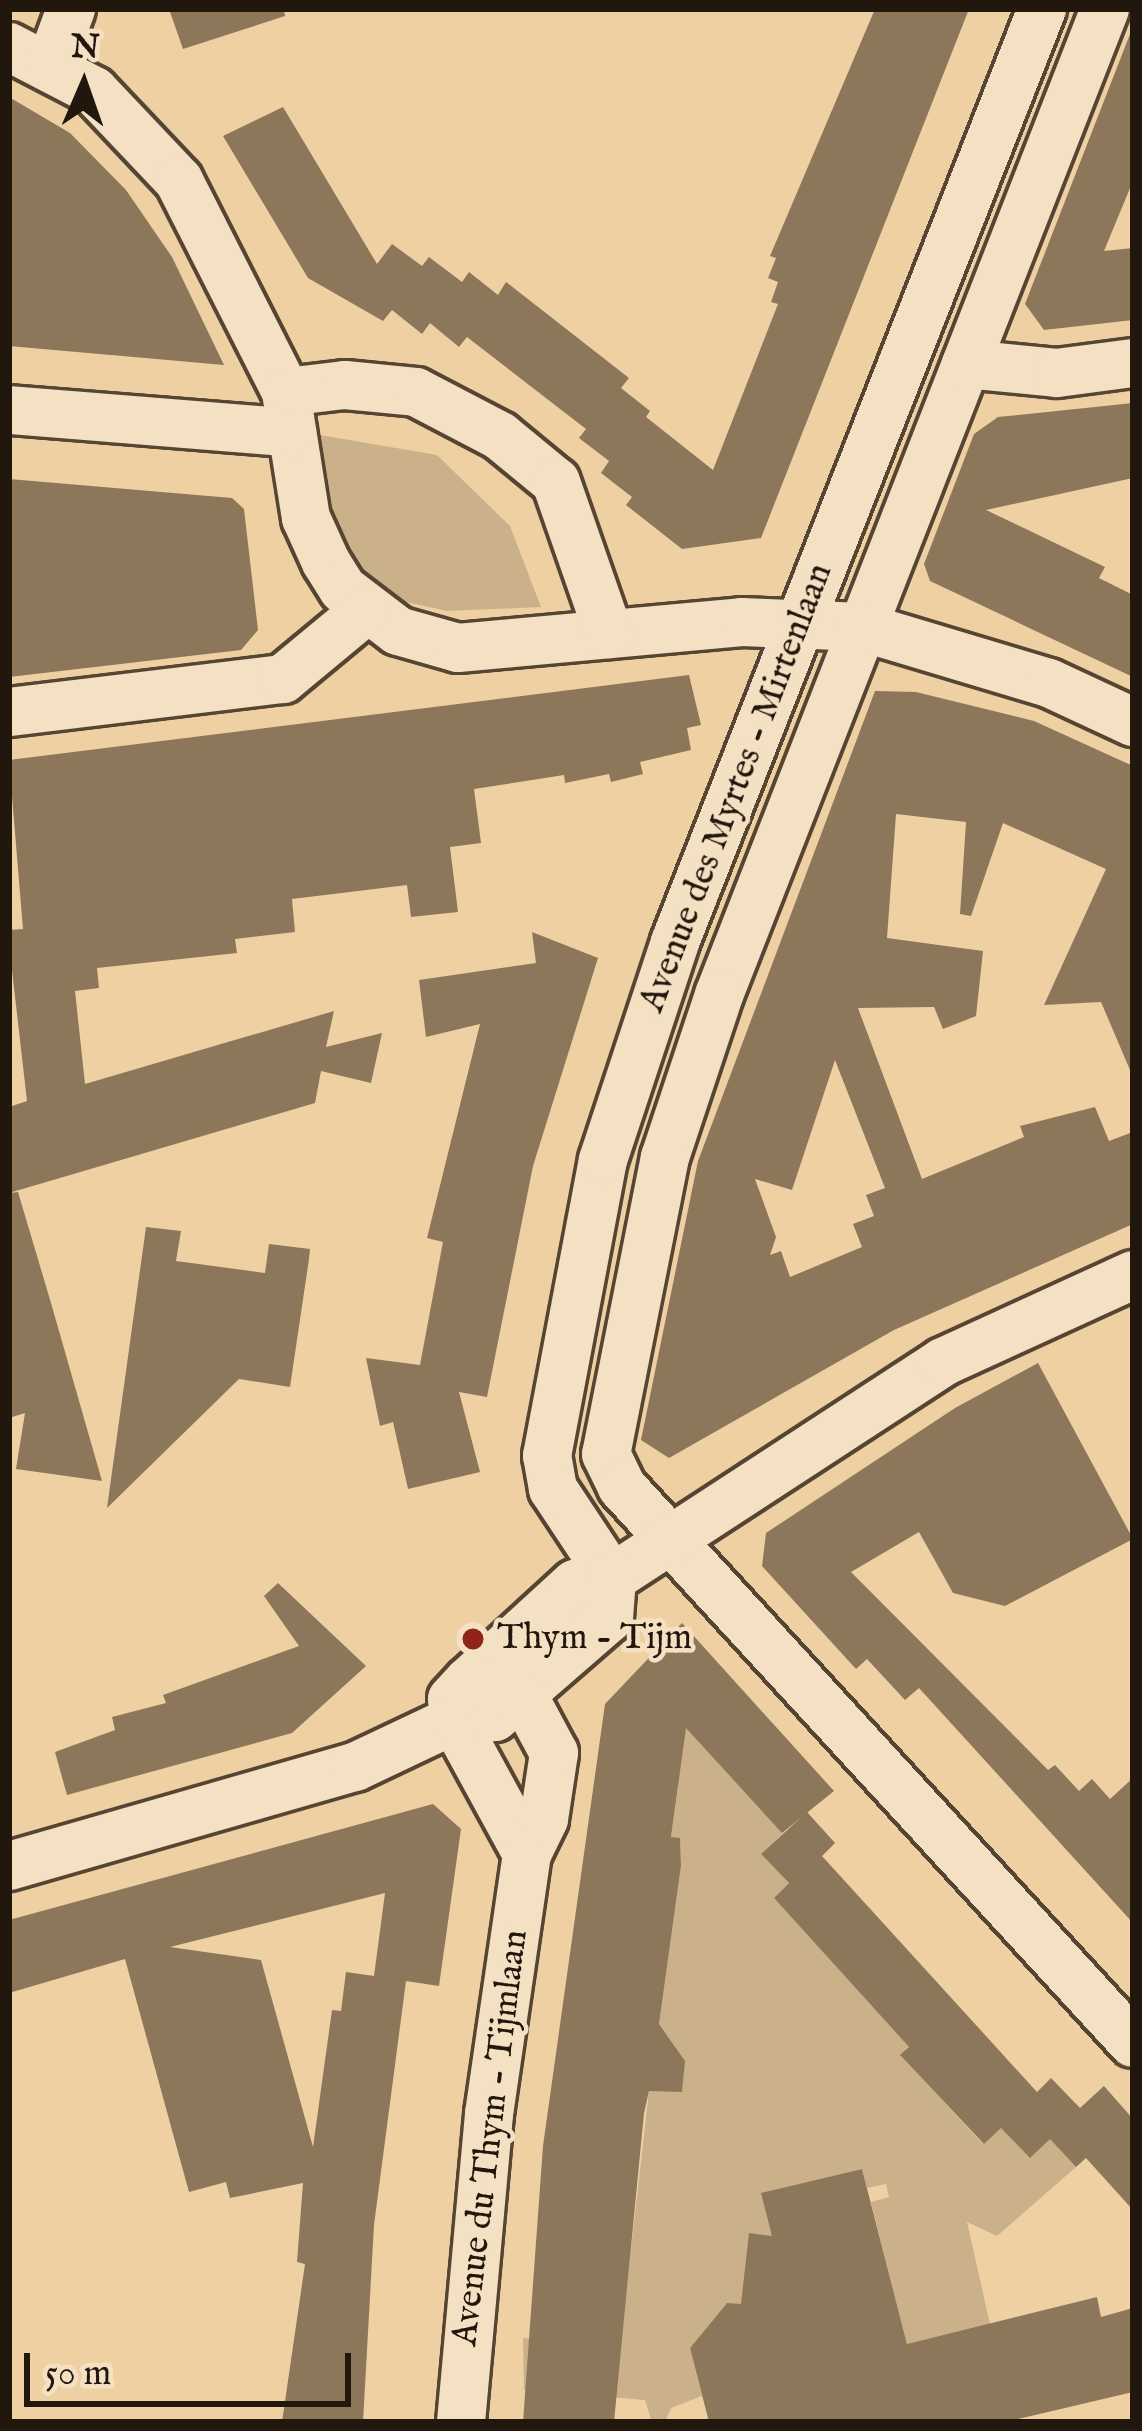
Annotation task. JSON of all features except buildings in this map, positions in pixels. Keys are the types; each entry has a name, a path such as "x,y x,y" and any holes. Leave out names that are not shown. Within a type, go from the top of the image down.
{"street":[{"path":"71,9 30,55 94,91 179,181 289,412 306,518 326,562 366,610 398,631 458,648 799,624 862,627 1049,683 1133,722"},
{"name":"Avenue des Myrtes - Mirtenlaan","path":"612,1578 554,1489 547,1456 564,1340 632,1066 799,624 1042,9"},
{"name":"Avenue des Myrtes - Mirtenlaan","path":"1105,9 687,1086 631,1308 606,1454 611,1473 1133,2043"},
{"path":"966,364 1057,373 1133,364"},
{"path":"9,410 289,412 345,385 416,392 500,436 556,482 609,634"},
{"path":"9,712 283,679 366,610"},
{"path":"9,1866 355,1768 461,1701 575,1584 612,1578 943,1362 1133,1275"},
{"path":"461,1701 524,1697 609,1618 612,1578"},
{"name":"Avenue du Thym - Tijmlaan","path":"461,2422 468,2278 527,1854 544,1820 554,1753 524,1697"},
{"path":"461,1701 527,1854"}],"shaded area":[{"path":"320,435 437,455 510,526 541,607 447,611 402,601 367,577 327,507"},
{"path":"685,1726 785,1831 761,1854 789,1883 774,1898 909,2047 901,2056 983,2144 1001,2128 1050,2139 1076,2167 997,2236 967,2222 990,2324 907,2344 871,2202 889,2197 886,2184 867,2188 862,2169 766,2192 790,2306 726,2304 690,2348 702,2396 671,2408 665,2422 652,2422 645,2400 524,2390 523,2338 620,2346 649,2091 682,2091 684,2068 673,2066 675,2047 659,2024 681,1866 680,1839 671,1837 678,1787 659,1783"}],"place":[{"name":"Thym - Tijm","path":"473,1639"}]}
